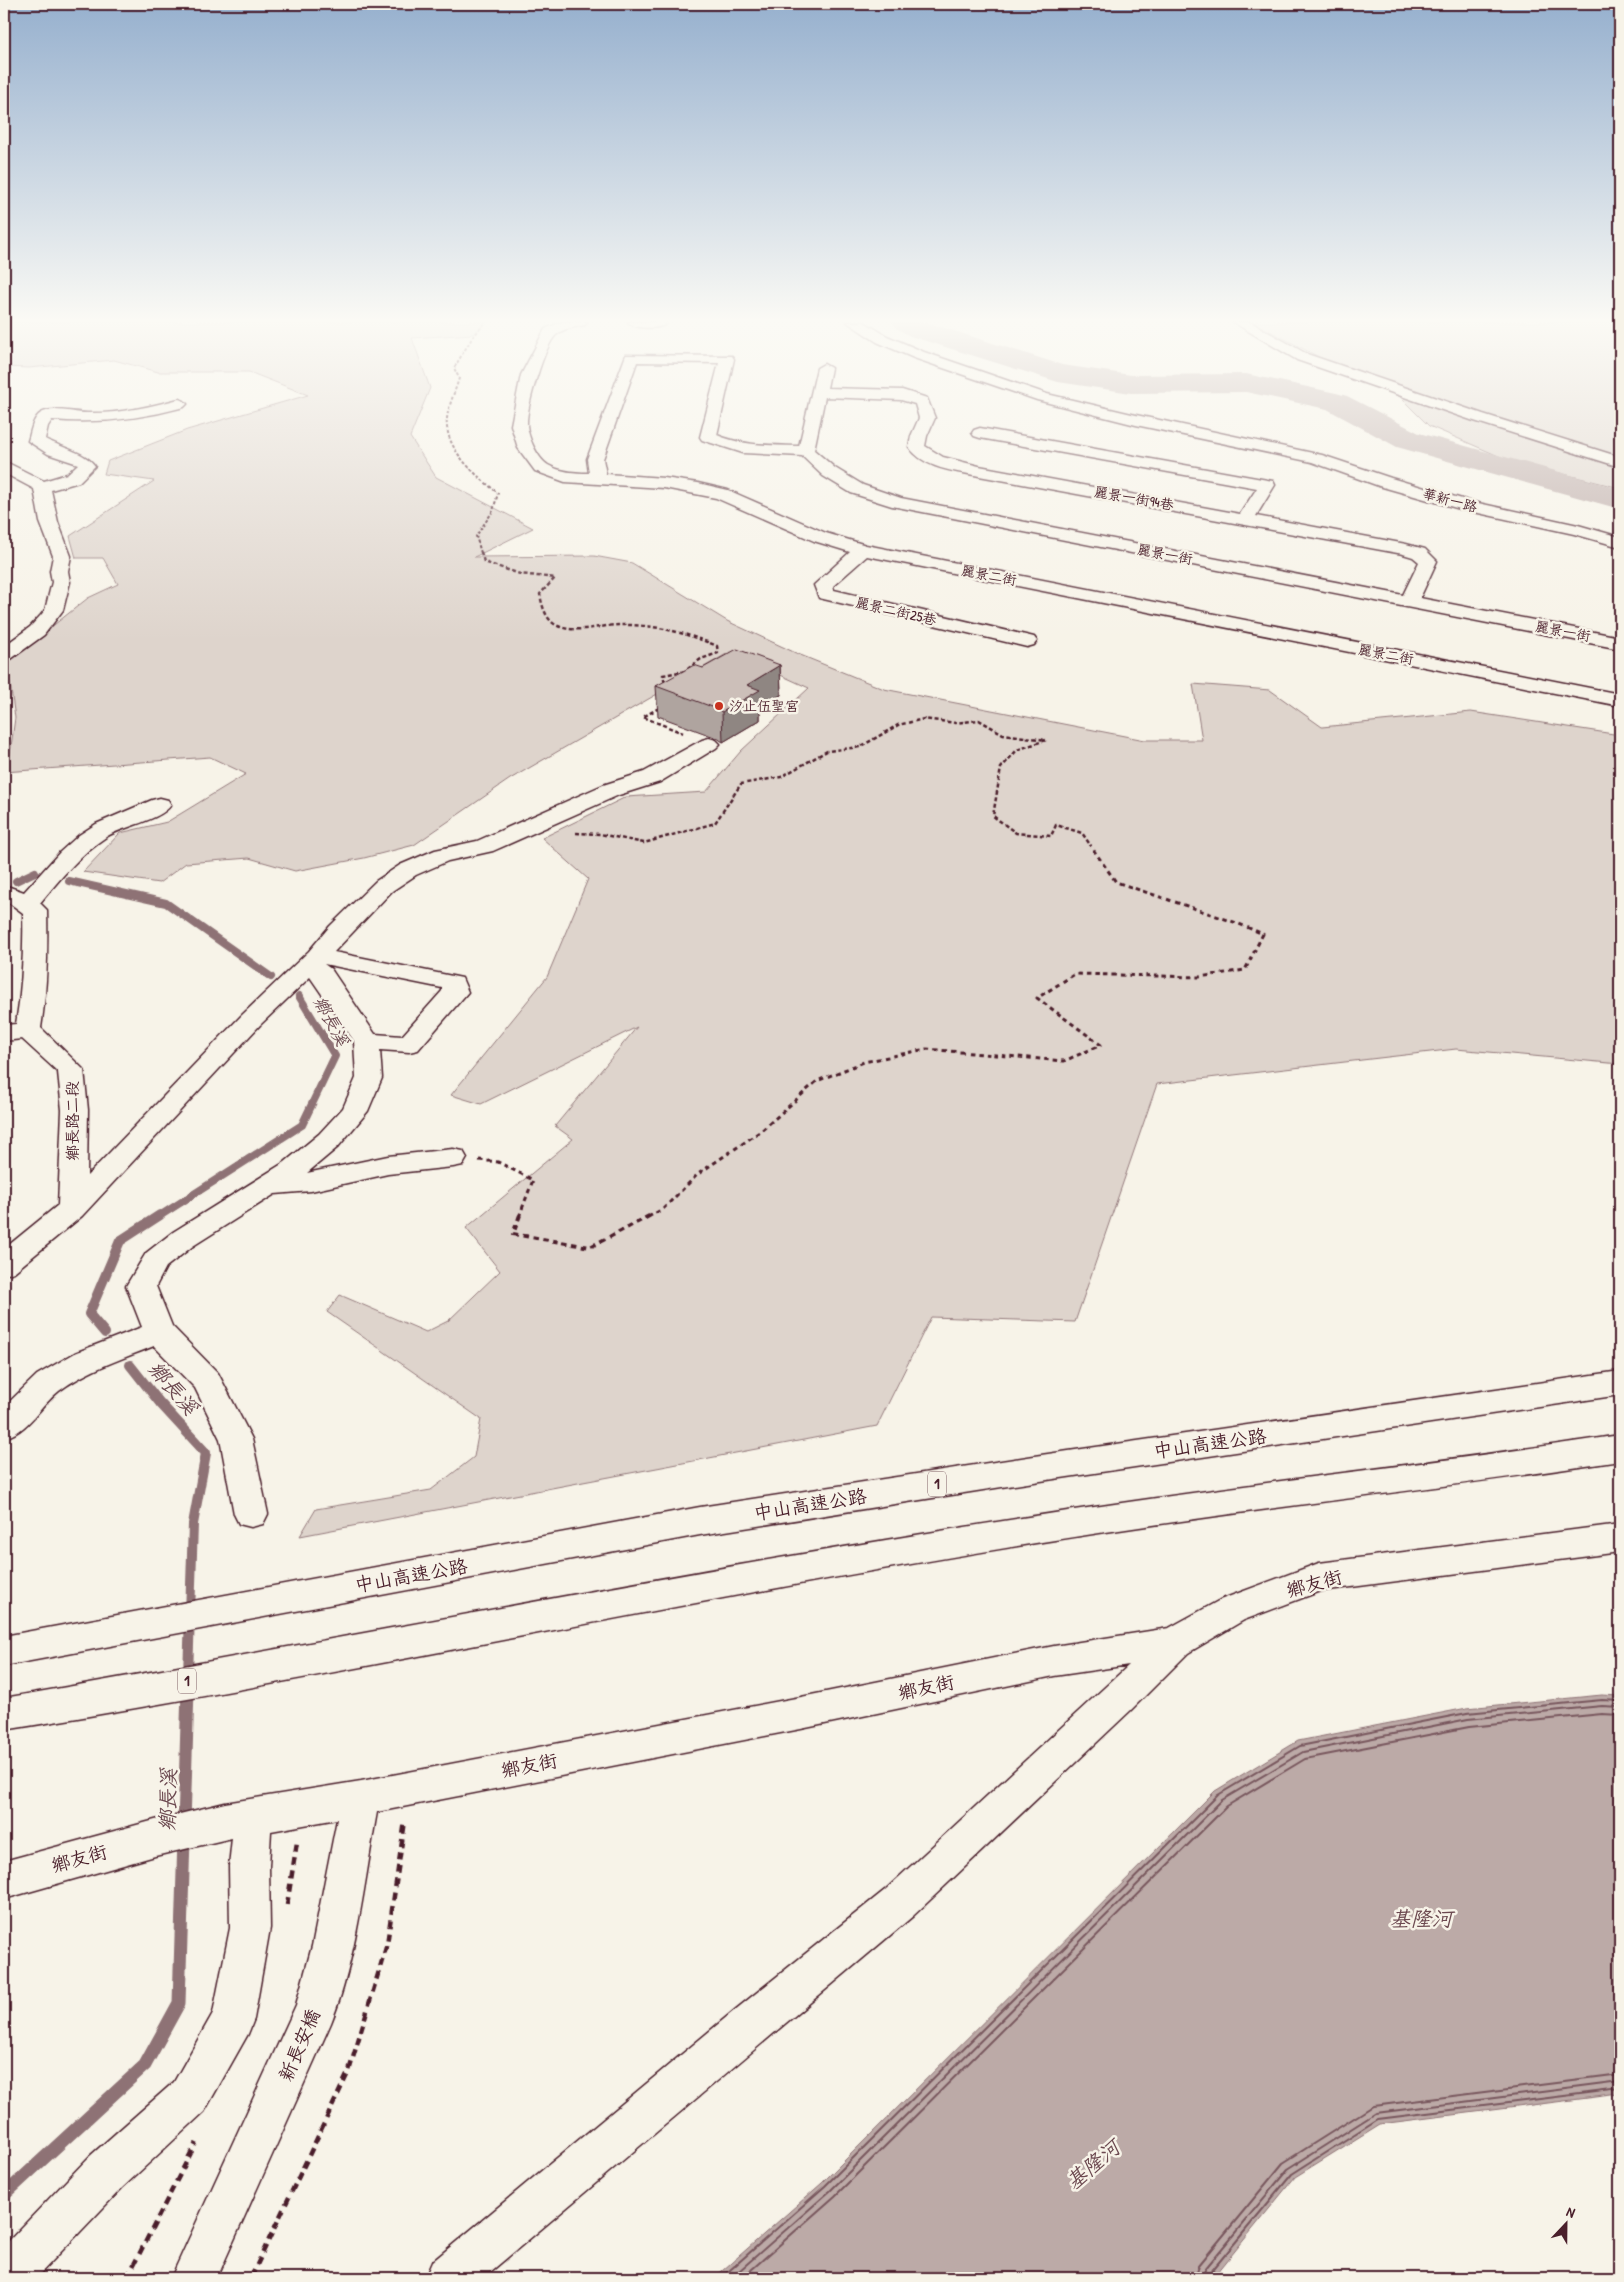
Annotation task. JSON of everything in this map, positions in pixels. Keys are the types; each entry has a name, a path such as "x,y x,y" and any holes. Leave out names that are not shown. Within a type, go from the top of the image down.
{"main road":[{"path":"4,466 42,487 73,478 87,466 84,460 54,451 36,441 40,428"},
{"name":"麗景二街","path":"520,428 526,448 541,468 565,477 664,483 714,492 820,537 863,550 1620,700"},
{"path":"598,480 595,459 606,428"},
{"path":"710,428 708,437 721,444 746,448 806,451 811,428"},
{"name":"麗景一街94巷","path":"922,428 917,447 923,454 943,462 979,471 1246,518 1406,549 1419,554 1428,561 1409,601"},
{"name":"華新一路","path":"1176,428 1316,458 1385,482 1466,505 1578,530 1620,542"},
{"path":"1511,428 1620,462"},
{"path":"980,433 1268,485 1246,518"},
{"name":"麗景一街","path":"806,451 829,472 857,489 898,502 1620,643"},
{"path":"4,655 37,632 48,619 54,610 61,582 59,572 62,556 49,522 42,487"},
{"name":"麗景二街25巷","path":"863,550 823,585 826,594 1027,640"},
{"path":"4,1265 72,1209 251,1020 313,961 339,931 384,886 408,870 444,855 464,852 527,829 611,790 652,778 709,744"},
{"path":"15,898 98,832 160,806"},
{"name":"鄉長路二段","path":"15,898 35,910 36,946 31,1013 16,1031 71,1070 75,1110 72,1209"},
{"path":"251,1514 236,1439 207,1381 159,1332 141,1286 155,1261 190,1234 238,1203 272,1185 328,1144 349,1118 368,1086 371,1054 367,1041 313,961"},
{"path":"313,961 453,983 455,992 409,1044 367,1041"},
{"path":"272,1185 312,1182 388,1165 453,1158"},
{"path":"4,1426 48,1383 86,1361 159,1332"},
{"name":"中山高速公路","path":"4,1651 710,1520 1034,1469 1620,1383"},
{"name":"1","path":"4,1714 262,1669 704,1586 1074,1523 1498,1468 1620,1448"},
{"name":"鄉友街","path":"4,1880 155,1838 238,1819 361,1798 801,1713 1054,1661 1175,1642 1232,1610 1319,1577 1620,1538"},
{"path":"448,2278 899,1903 1118,1699 1175,1642"},
{"name":"新長安橋","path":"194,2278 316,2008 332,1946 361,1798"},
{"path":"5,2278 106,2172 189,2097 233,2019 250,1928 249,1866 238,1819"}],"path":[{"path":"448,428 460,455 478,477 498,493 494,511 476,536 484,562 520,574 556,578 540,594 543,611 557,626 578,629 606,625 650,626 700,638 717,646 718,653 701,659 685,671 663,675 666,689"},
{"path":"666,705 643,717 709,744"},
{"path":"453,1158 498,1162 532,1180 513,1234 590,1246 663,1210 698,1174 761,1131 818,1081 864,1062 926,1049 1064,1061 1101,1045 1037,998 1075,974 1199,977 1245,970 1263,934 1237,923 1116,882 1082,833 1056,825 1052,836 1016,833 993,816 1001,768 1017,750 1046,740 1003,734 979,720 956,723 924,719 898,725 860,747 826,751 781,777 741,784 715,823 644,843 600,834 527,829"},
{"path":"4,806 7,800"},
{"path":"253,2278 254,2271 349,2071 387,1944 410,1788"}],"shaded area":[{"path":"413,428 410,437 436,477 533,528 474,557 594,556 632,563 727,621 798,654 884,689 1145,740 1202,740 1193,684 1270,690 1322,727 1471,712 1620,735 1620,1064 1456,1049 1157,1084 1075,1322 931,1317 877,1426 300,1536 316,1509 431,1490 474,1457 481,1419 327,1312 340,1295 426,1332 448,1321 500,1271 466,1228 573,1139 555,1126 637,1027 481,1104 451,1095 547,977 588,879 542,838 626,797 706,792 741,751 809,688 730,652 510,779 414,845 364,858 295,871 249,858 186,863 159,883 83,872 120,833 167,822 246,774 210,757 4,772 10,754 15,718 7,662 88,598 118,584 103,558 76,558 70,536 154,481 104,474 108,461 187,430"},
{"path":"1435,428 1620,428 1620,488 1508,460"}],"water":[{"name":"基隆河","path":"1602,1695 1620,1696 1620,2094 1380,2124 1295,2177 1213,2278 714,2278 822,2183 1215,1791 1298,1741 1467,1708"}],"building":[{"path":"737,649 780,665 747,685 760,690 722,712 656,686 694,665 703,668"}],"waterway":[{"path":"1386,428 1408,440 1620,499"},
{"name":"鄉長溪","path":"16,881 35,872"},
{"name":"鄉長溪","path":"69,881 166,903 271,977"},
{"name":"鄉長溪","path":"158,1217 302,1125 335,1056 299,996"},
{"name":"鄉長溪","path":"105,1333 89,1314 120,1241 160,1215"},
{"name":"鄉長溪","path":"130,1365 160,1403 206,1453 193,1524 188,1675"},
{"name":"鄉長溪","path":"184,1825 188,1688"},
{"name":"鄉長溪","path":"4,2195 145,2065 179,2003 184,1838"}],"place":[{"name":"汐止伍聖宮","path":"719,706"}]}
